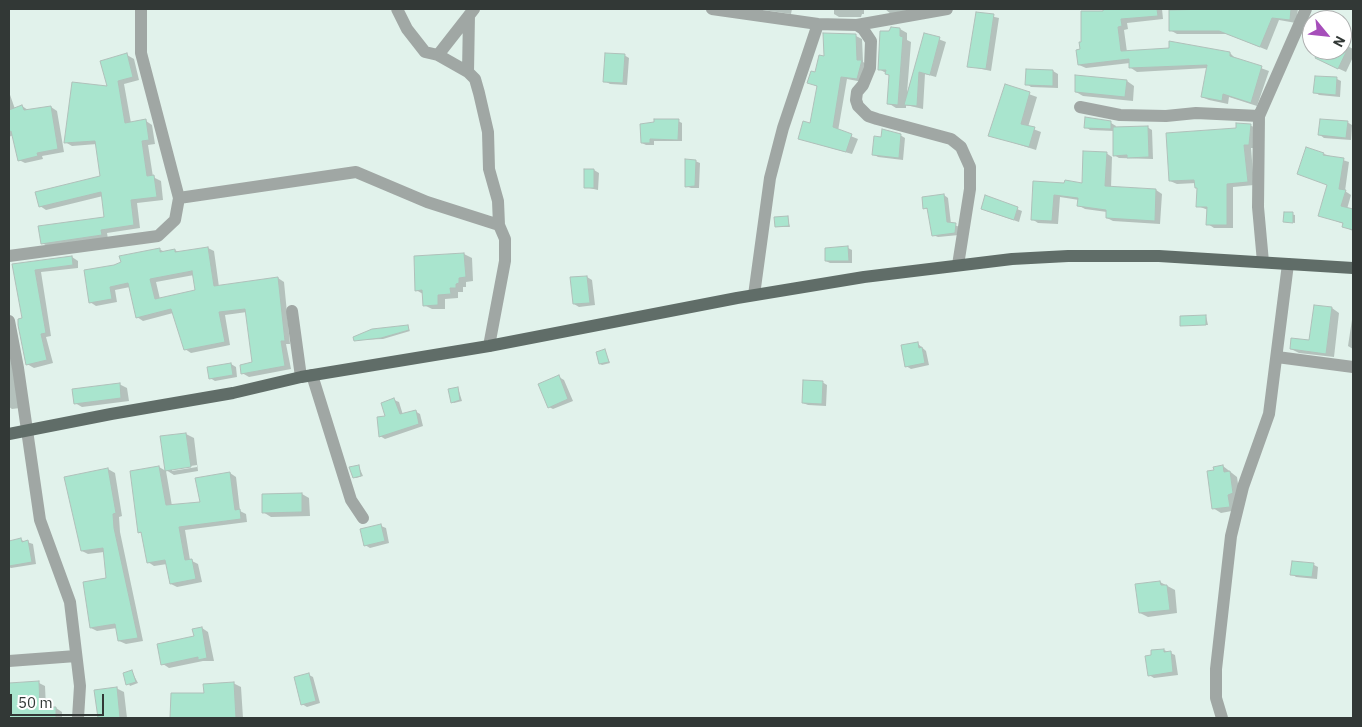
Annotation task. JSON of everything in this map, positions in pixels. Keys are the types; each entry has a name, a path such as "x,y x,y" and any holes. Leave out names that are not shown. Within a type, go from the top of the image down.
{"main road":[{"path":"9,434 233,393 306,376 489,346 754,295 864,277 1012,258 1159,256 1353,268"}],"street":[{"path":"9,256 158,236 175,220 179,198 141,53 141,9"},
{"path":"397,9 407,29 425,52 438,56 468,72 474,79 479,93 488,132 489,169 498,201 499,225 505,239 505,260 496,319 489,346"},
{"path":"712,9 818,24 857,25 947,9"},
{"path":"794,9 795,14 799,18 818,24"},
{"path":"1263,262 1258,207 1259,116 1306,9"},
{"path":"438,56 471,12"},
{"path":"468,72 471,12"},
{"path":"754,295 770,178 783,128 818,24"},
{"path":"857,25 867,33 871,41 870,68 863,85 857,92 856,100 858,106 868,116 951,139 961,147 970,167 970,188 958,265"},
{"path":"1080,107 1120,115 1166,116 1196,113 1259,116"},
{"path":"179,198 356,172 427,202 499,225"},
{"path":"1222,718 1216,698 1216,669 1232,536 1243,487 1269,414 1288,264"},
{"path":"292,311 306,376 351,500 363,518"},
{"path":"9,322 40,520 70,602 80,686 78,718"},
{"path":"1277,357 1353,367"},
{"path":"9,661 76,656"}],"building":[{"path":"1103,9 1157,9 1158,16 1121,19 1122,26 1118,27 1121,51 1169,48 1169,41 1230,52 1230,56 1262,66 1251,103 1223,94 1222,101 1201,97 1207,65 1129,68 1129,59 1078,65 1076,50 1080,49 1079,42 1081,42 1081,11 1103,11"},
{"path":"1291,9 1290,20 1272,18 1260,47 1219,31 1169,31 1169,10"},
{"path":"976,12 994,14 986,69 967,67"},
{"path":"891,27 900,28 900,36 903,37 898,105 887,104 889,75 885,74 886,70 878,70 880,31 889,31"},
{"path":"823,33 856,34 857,60 862,60 857,79 841,77 833,127 852,134 846,152 798,139 803,121 810,123 817,86 807,83 811,71 815,72 819,55 824,56"},
{"path":"924,33 940,37 930,75 919,72 917,106 904,105"},
{"path":"127,53 133,77 118,81 125,123 146,119 149,140 142,141 147,176 154,175 157,197 131,200 134,225 101,230 102,235 41,244 38,226 104,217 101,192 39,207 35,192 100,176 95,141 64,143 72,82 107,86 100,61"},
{"path":"605,53 625,54 623,83 603,82"},
{"path":"1319,60 1342,60 1338,69"},
{"path":"1026,69 1053,70 1053,86 1025,85"},
{"path":"1075,75 1127,80 1125,97 1075,92"},
{"path":"1315,76 1337,77 1336,95 1313,93"},
{"path":"1005,84 1030,92 1021,124 1035,127 1029,147 988,136"},
{"path":"22,105 24,110 51,106 58,149 37,153 38,156 18,161 11,131 9,132 9,110"},
{"path":"1085,117 1111,121 1111,129 1084,128"},
{"path":"654,119 679,119 678,140 650,139 650,143 641,143 640,124 654,122"},
{"path":"1320,119 1348,121 1346,138 1318,135"},
{"path":"1236,123 1251,124 1249,145 1244,145 1248,182 1227,184 1227,225 1206,225 1207,207 1196,207 1197,188 1195,188 1194,180 1169,181 1166,133 1236,128"},
{"path":"1148,126 1149,157 1127,158 1127,155 1113,156 1113,127"},
{"path":"882,129 901,134 899,158 872,155 874,136 881,137"},
{"path":"1306,147 1324,153 1323,155 1344,158 1339,189 1346,190 1341,206 1353,209 1353,230 1342,227 1343,223 1318,216 1327,185 1297,174"},
{"path":"1083,151 1107,152 1105,186 1156,189 1155,221 1106,218 1106,210 1077,206 1078,198 1054,195 1052,221 1031,220 1033,181 1064,183 1065,180 1082,183"},
{"path":"685,159 696,160 695,186 685,187"},
{"path":"584,169 594,169 594,188 584,188"},
{"path":"944,194 947,222 956,223 955,233 932,236 927,208 923,209 922,197"},
{"path":"985,195 1018,207 1014,220 981,209"},
{"path":"1284,212 1293,212 1293,223 1283,222"},
{"path":"788,216 789,226 775,227 774,217"},
{"path":"848,246 849,261 825,261 825,248"},
{"path":"208,247 214,286 278,277 285,341 281,341 285,366 241,374 240,365 252,362 245,309 219,312 225,342 184,350 171,309 136,318 128,283 110,287 112,299 89,303 84,270 114,265 121,262 119,256 160,248 160,252 175,249 175,252","holes":["192,271 195,290 155,299 150,279"]},
{"path":"464,253 466,277 459,278 456,288 450,288 451,294 438,295 438,305 423,306 422,290 415,291 414,256"},
{"path":"72,256 73,265 35,270 46,333 41,334 47,360 26,365 18,325 18,319 22,318 12,264"},
{"path":"587,276 590,303 573,304 570,277"},
{"path":"1314,305 1332,307 1326,354 1290,349 1291,338 1309,340"},
{"path":"1206,315 1206,325 1180,326 1180,316"},
{"path":"408,325 409,330 381,338 354,341 353,337 372,329"},
{"path":"918,342 919,348 922,347 925,363 905,367 901,345"},
{"path":"605,349 609,362 599,364 596,352"},
{"path":"231,363 233,375 209,379 207,367"},
{"path":"559,375 568,399 548,408 538,384"},
{"path":"803,380 823,381 822,404 802,403"},
{"path":"120,383 121,398 74,404 72,389"},
{"path":"458,387 460,400 451,403 448,389"},
{"path":"394,398 400,414 416,410 419,424 379,437 377,417 385,416 381,403"},
{"path":"186,433 191,467 165,471 160,436"},
{"path":"359,465 361,476 353,478 349,467"},
{"path":"1223,465 1224,472 1230,471 1233,493 1228,495 1230,507 1212,509 1207,471 1214,470 1213,467"},
{"path":"159,466 166,505 200,502 195,478 230,472 235,510 240,509 241,519 179,527 185,560 192,559 196,579 170,584 165,560 147,563 141,532 138,533 130,471"},
{"path":"108,468 116,513 113,514 114,528 138,638 118,641 115,624 90,628 83,582 106,578 103,548 81,551 64,477"},
{"path":"302,493 302,512 262,513 262,494"},
{"path":"381,524 385,541 364,546 360,529"},
{"path":"21,538 22,542 28,540 32,562 9,566 9,541"},
{"path":"1292,561 1314,563 1312,577 1290,575"},
{"path":"1160,581 1161,585 1167,585 1170,610 1139,613 1135,584"},
{"path":"202,627 207,658 198,660 198,657 161,665 157,644 194,636 192,629"},
{"path":"1164,649 1164,652 1171,651 1173,672 1148,676 1145,656 1151,655 1151,650"},
{"path":"132,670 136,682 126,685 123,673"},
{"path":"309,673 316,701 301,705 294,677"},
{"path":"39,681 40,707 56,707 56,718 9,718 9,683"},
{"path":"234,682 236,718 170,718 171,693 204,693 203,684"},
{"path":"117,687 120,718 98,718 94,690"}]}
